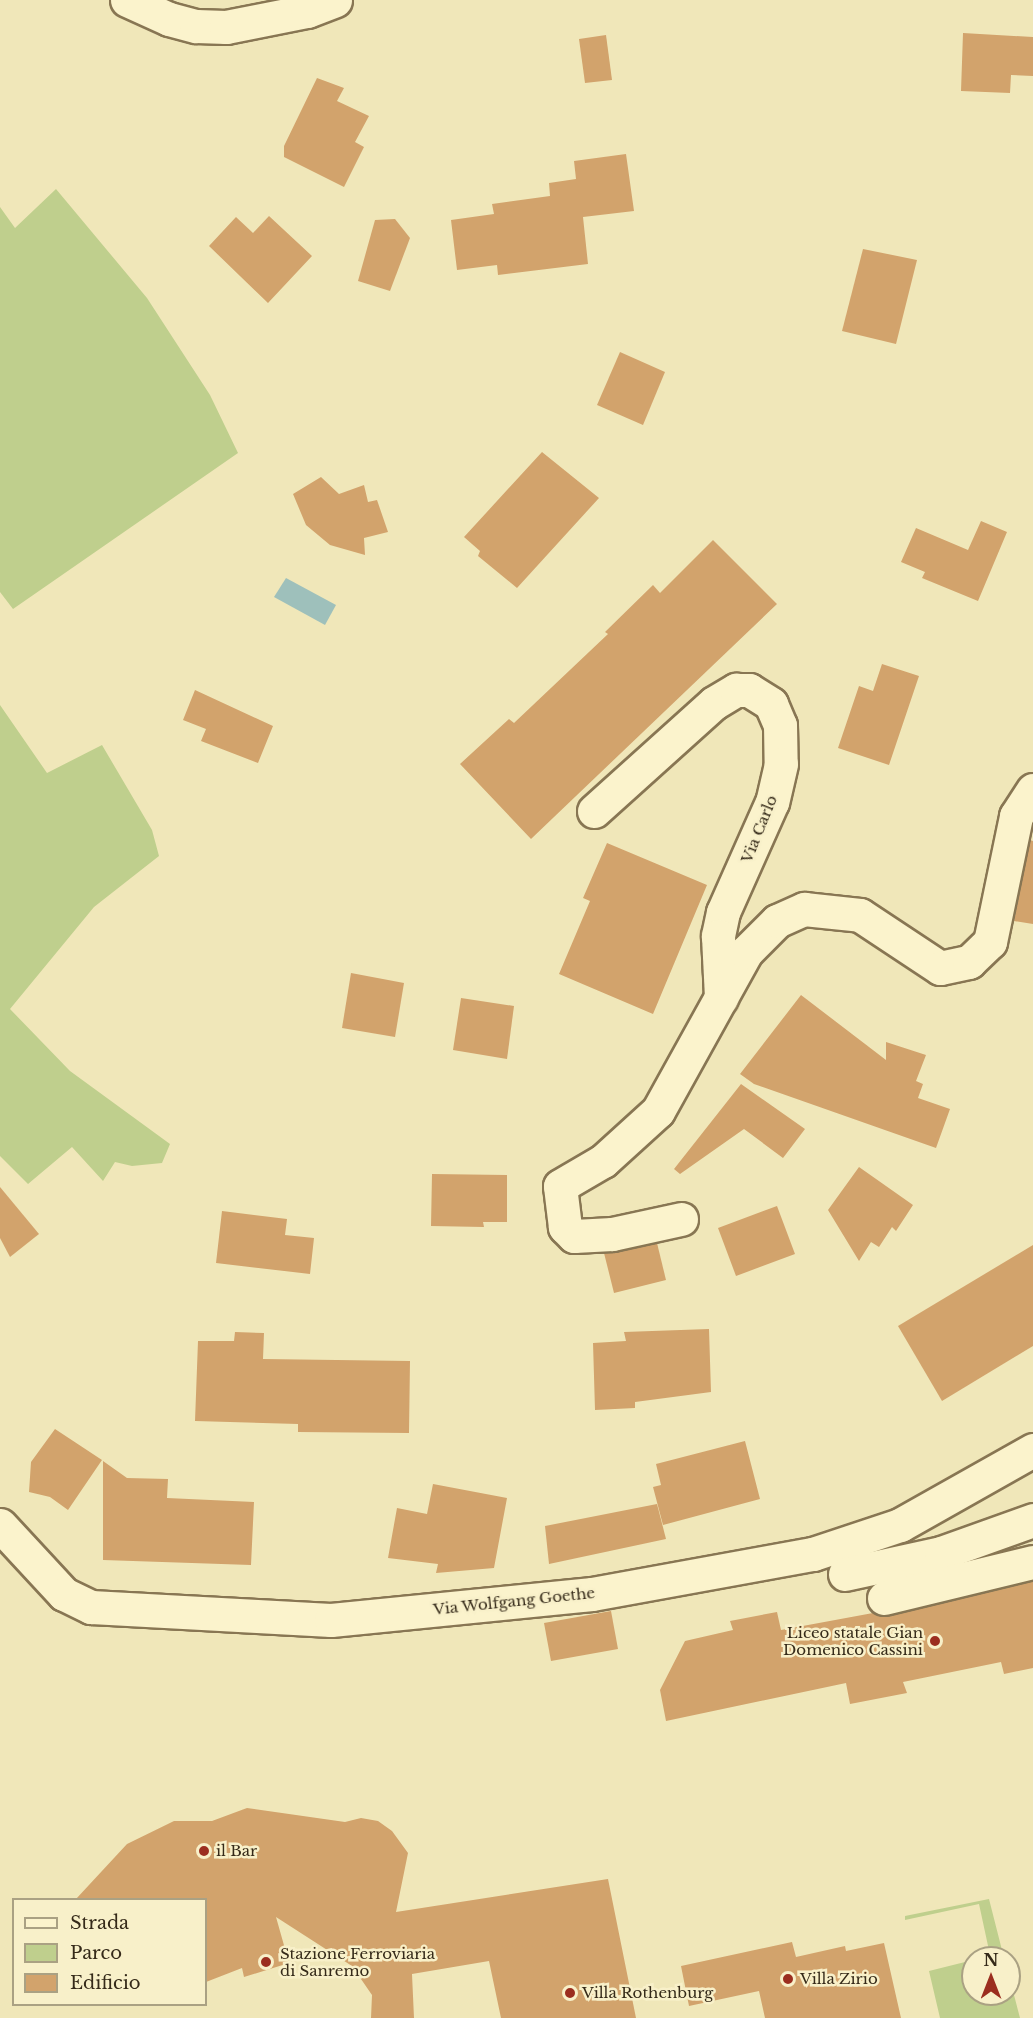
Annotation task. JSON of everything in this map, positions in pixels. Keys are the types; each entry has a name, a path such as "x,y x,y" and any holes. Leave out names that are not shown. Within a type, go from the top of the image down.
{"street":[{"path":"127,0 168,19 196,26 226,27 307,11 335,0"},
{"name":"Via Carlo","path":"594,811 714,703 736,690 761,695 777,713 781,764 772,802 723,912 718,936 721,998"},
{"path":"681,1219 612,1234 574,1236 565,1227 560,1185 603,1161 658,1111 746,952 777,921 804,909 860,915 940,968 969,962 990,942 1016,816 1033,790"},
{"name":"Via Wolfgang Goethe","path":"0,1525 64,1593 92,1607 331,1620 592,1594 813,1554 900,1525 1033,1450"},
{"path":"845,1575 941,1553 1033,1520"},
{"path":"884,1598 1033,1562"}],"green space":[{"path":"56,189 147,298 210,395 238,453 13,609 0,592 0,207 15,228"},
{"path":"0,705 47,773 102,745 152,830 159,856 94,907 10,1009 70,1071 170,1144 162,1163 132,1166 115,1162 103,1181 72,1147 28,1184 0,1156"},
{"path":"989,1899 1001,1946 988,1946 979,1904 905,1920 905,1916"},
{"path":"961,1963 961,2006 1017,2006 1020,2018 940,2018 929,1971"}],"water":[{"path":"286,578 336,605 325,625 274,597"}],"building":[{"path":"963,33 1033,37 1033,76 1011,75 1010,93 961,91"},
{"path":"606,35 612,80 585,83 579,39"},
{"path":"317,78 344,88 337,101 369,116 355,142 364,147 344,187 284,157 284,146"},
{"path":"626,154 634,211 583,217 588,264 498,275 497,265 457,270 451,220 494,214 492,204 550,196 549,183 576,179 574,161"},
{"path":"269,216 312,256 268,303 209,246 236,217 253,233"},
{"path":"395,219 410,238 390,291 358,281 375,220"},
{"path":"863,249 917,260 896,344 842,331"},
{"path":"620,352 665,372 643,425 597,405"},
{"path":"542,452 599,498 517,588 478,556 480,551 464,537"},
{"path":"321,477 339,494 364,485 368,502 377,500 388,532 364,538 365,555 330,545 306,525 293,494"},
{"path":"981,521 1007,532 978,601 922,578 925,572 901,562 916,528 968,550"},
{"path":"713,540 777,604 531,839 460,764 509,719 514,723 608,634 605,632 653,585 660,593"},
{"path":"882,664 919,676 889,765 838,748 859,686 873,691"},
{"path":"195,690 273,726 258,763 201,741 206,729 183,720"},
{"path":"1030,840 1033,841 1033,924 1014,921"},
{"path":"607,843 707,885 653,1014 559,974 590,901 583,898"},
{"path":"351,973 404,983 395,1037 342,1028"},
{"path":"801,995 886,1060 886,1042 926,1055 916,1081 923,1084 918,1098 950,1109 936,1148 754,1084 740,1074"},
{"path":"461,998 514,1006 507,1059 453,1050"},
{"path":"741,1084 805,1129 783,1158 744,1129 680,1174 674,1169"},
{"path":"859,1167 913,1205 896,1231 892,1227 879,1247 871,1242 859,1261 828,1210"},
{"path":"432,1174 507,1175 507,1222 483,1222 484,1227 431,1226"},
{"path":"0,1187 39,1234 10,1257 0,1238"},
{"path":"777,1206 795,1254 736,1276 718,1228"},
{"path":"222,1211 287,1219 285,1235 314,1238 310,1274 216,1263"},
{"path":"657,1243 666,1280 614,1293 604,1253"},
{"path":"1033,1245 1033,1346 942,1401 898,1326"},
{"path":"709,1329 711,1392 635,1402 635,1408 595,1410 593,1343 626,1341 624,1332"},
{"path":"235,1332 264,1333 263,1359 410,1361 409,1433 298,1432 298,1424 195,1421 198,1341 234,1341"},
{"path":"55,1429 102,1460 68,1510 50,1497 29,1492 31,1462"},
{"path":"745,1441 760,1499 663,1525 653,1487 661,1485 656,1464"},
{"path":"103,1461 127,1478 168,1479 167,1498 254,1502 251,1565 103,1560"},
{"path":"433,1484 507,1498 494,1568 436,1573 438,1564 388,1558 397,1508 427,1514"},
{"path":"657,1504 666,1539 549,1564 545,1526"},
{"path":"1033,1581 1033,1668 1004,1674 1001,1662 903,1682 907,1693 850,1704 846,1683 666,1721 660,1690 685,1641 733,1630 730,1621 777,1612 781,1630 873,1613 888,1616"},
{"path":"611,1611 618,1649 551,1661 544,1623"},
{"path":"247,1808 345,1822 361,1818 378,1821 392,1831 408,1853 396,1912 608,1879 636,2018 501,2018 489,1961 412,1974 414,2018 371,2018 372,1995 352,1966 276,1917 289,1963 244,1977 242,1968 207,1982 207,1898 77,1898 127,1844 174,1821 212,1821"},
{"name":"Villa Zirio","path":"792,1942 796,1957 845,1946 846,1951 884,1943 901,2018 765,2018 759,1991 689,2006 681,1966"}],"place":[{"name":"Liceo statale Gian Domenico Cassini","path":"935,1641"},
{"name":"il Bar","path":"204,1851"},
{"name":"Stazione Ferroviaria di Sanremo","path":"266,1962"},
{"name":"Villa Zirio","path":"788,1979"},
{"name":"Villa Rothenburg","path":"570,1993"}]}
